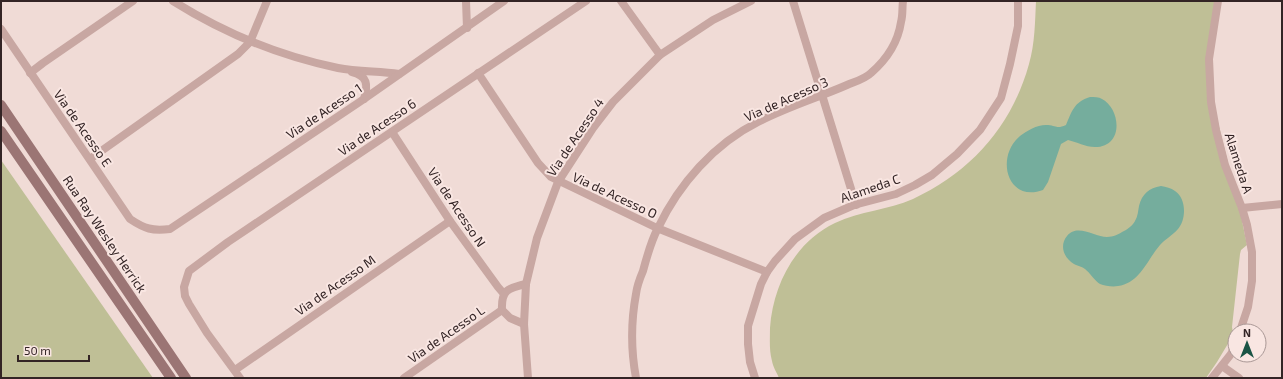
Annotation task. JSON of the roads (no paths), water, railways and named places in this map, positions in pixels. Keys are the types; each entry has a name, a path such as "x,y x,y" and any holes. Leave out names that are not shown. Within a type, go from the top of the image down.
{"street":[{"path":"30,73 133,1"},
{"path":"173,1 191,12 250,42 290,56 361,74 365,79 367,89 364,99"},
{"path":"90,159 238,54 250,42 267,1"},
{"path":"466,1 467,28"},
{"name":"Via de Acesso 1","path":"153,230 170,229 364,99 504,1"},
{"name":"Via de Acesso 6","path":"235,370 207,333 185,296 184,287 189,271 228,242 586,1"},
{"path":"621,1 660,55"},
{"name":"Via de Acesso 4","path":"528,378 524,324 526,284 537,238 558,182 593,128 613,102 660,55 713,20 751,1"},
{"path":"794,1 856,205"},
{"name":"Via de Acesso 3","path":"636,378 632,358 636,294 651,244 677,194 699,166 726,142 756,123 791,106 822,96 870,74 886,59 895,42 901,22 903,1"},
{"name":"Alameda C","path":"755,378 749,356 748,326 761,284 775,260 795,239 824,218 856,205 896,194 932,175 957,154 980,130 1001,98 1018,26 1018,1"},
{"name":"Alameda A","path":"1218,1 1209,59 1211,102 1225,165 1242,208 1252,252 1252,281 1248,307 1243,323"},
{"name":"Via de Acesso E","path":"1,29 130,219 142,227 153,230"},
{"path":"340,68 399,74"},
{"name":"Via de Acesso O","path":"478,73 547,175 558,182 658,228 767,272"},
{"name":"Rua Ray Wesley Herrick","path":"1,105 186,378"},
{"name":"Rua Ray Wesley Herrick","path":"1,131 171,378"},
{"name":"Via de Acesso N","path":"392,132 450,221 504,294"},
{"path":"1242,208 1282,204"},
{"name":"Via de Acesso M","path":"235,370 450,221"},
{"path":"524,324 510,318 502,310 502,302 504,294 510,288 526,284"},
{"name":"Via de Acesso L","path":"404,378 502,310"},
{"path":"1212,378 1227,359"},
{"path":"1222,366 1239,378"},
{"path":"235,370 240,378"}],"water":[{"path":"1090,97 1098,97 1102,99 1113,111 1116,119 1116,127 1115,134 1111,141 1104,145 1091,147 1068,140 1061,144 1048,182 1043,190 1031,192 1021,190 1013,184 1009,176 1007,166 1008,155 1012,145 1020,136 1037,126 1048,125 1059,127 1066,125 1077,104"},
{"path":"1161,186 1172,189 1182,199 1184,210 1183,220 1178,229 1155,251 1138,276 1126,284 1118,286 1102,285 1085,269 1074,264 1065,255 1063,244 1071,232 1081,231 1107,237 1114,236 1129,228 1136,219 1140,202 1144,195 1153,188"}]}
